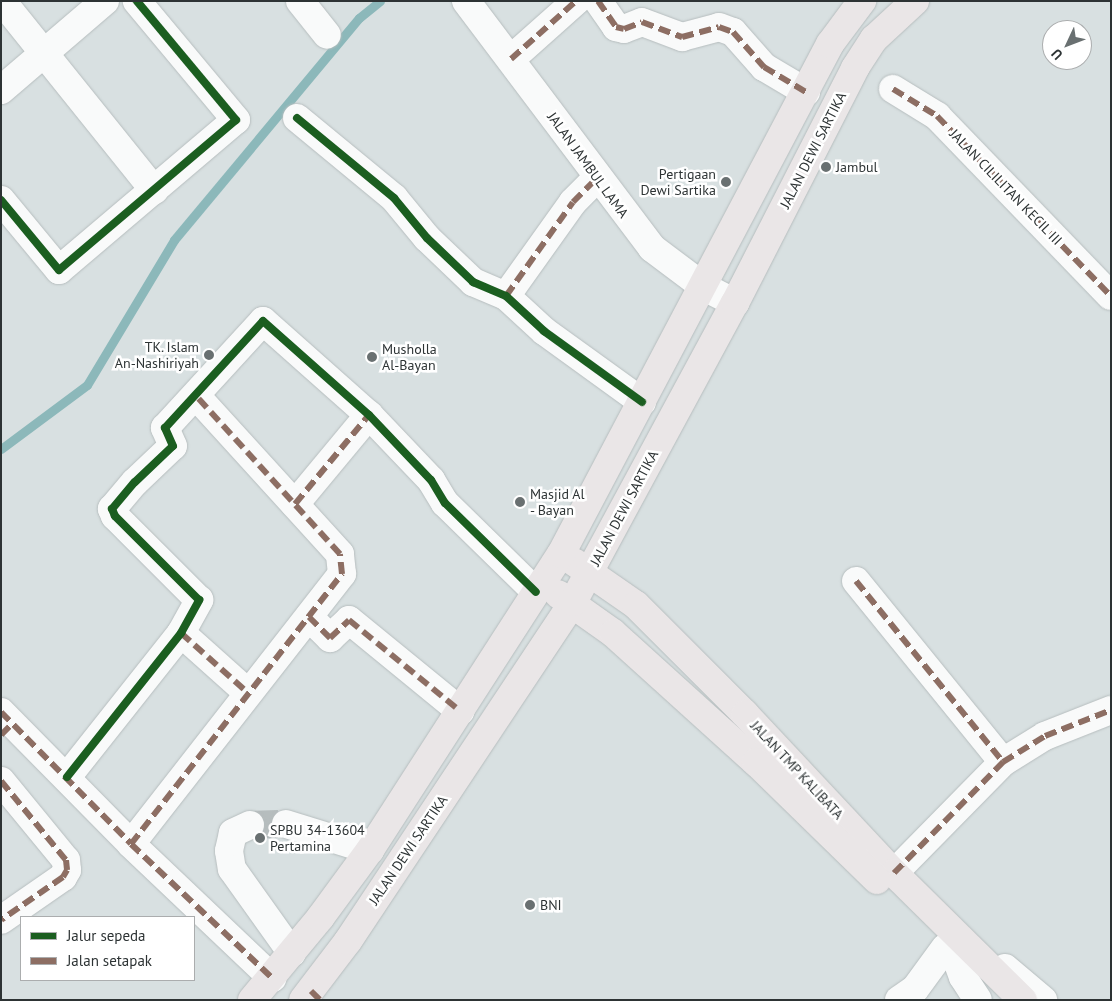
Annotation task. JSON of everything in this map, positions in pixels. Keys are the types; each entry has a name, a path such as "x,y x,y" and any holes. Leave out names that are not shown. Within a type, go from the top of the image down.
{"main road":[{"path":"252,1000 292,953 370,850 561,554 704,287 830,44 862,1"},
{"name":"JALAN DEWI SARTIKA","path":"312,997 573,602 735,304 855,68 874,40 915,1"},
{"name":"JALAN TMP KALIBATA","path":"561,554 590,571 636,605 745,714 919,898 961,956 999,1000"},
{"name":"JALAN TMP KALIBATA","path":"539,588 573,602 613,632 756,762 961,956 1023,1000"}],"street":[{"path":"2,1 154,190"},
{"path":"1,90 106,1"},
{"path":"1,200 59,270 236,120 138,1"},
{"path":"300,1 327,34"},
{"name":"JALAN JAMBUL LAMA","path":"466,1 511,59 597,178 652,248 704,287 735,304"},
{"path":"511,59 576,1"},
{"path":"598,1 616,26 624,29 642,22 682,38 719,27 733,32 764,68 806,92"},
{"name":"JALAN CILILITAN KECIL III","path":"893,89 937,116 1111,296"},
{"path":"297,118 394,198 427,238 474,282 506,296 544,331 642,402"},
{"path":"506,296 573,202 597,178"},
{"path":"66,777 181,633 198,603 198,596 114,516 112,509 134,482 173,446 173,441 165,429 264,321 369,415 431,480 445,504 539,588"},
{"path":"131,844 342,574 340,554 196,396"},
{"path":"296,504 369,415"},
{"path":"856,581 1003,762"},
{"path":"309,617 330,638 349,620 460,711"},
{"path":"181,633 248,693"},
{"path":"894,873 1003,762 1045,736 1111,710"},
{"path":"5,723 66,777 131,844 272,978"},
{"path":"1,780 66,860 66,870 63,877 1,920"},
{"path":"286,824 370,850"},
{"path":"250,825 233,832 229,851 232,869 292,953"},
{"path":"919,898 1043,1000"},
{"path":"900,1000 961,956"},
{"path":"961,956 963,977 978,1000"}],"waterway":[{"path":"1,449 87,385 174,240 359,18 380,1"}],"tunnel":[{"path":"250,825 286,824"}],"marked path":[{"path":"511,59 576,1"},
{"path":"598,1 616,27 624,29 642,22 682,37 719,27 733,32 764,67 806,92"},
{"path":"893,89 937,116 1111,296"},
{"path":"506,296 573,202 597,178"},
{"path":"131,844 342,574 340,554 196,396"},
{"path":"295,504 369,415"},
{"path":"856,581 1003,762"},
{"path":"309,617 330,638 349,620 460,711"},
{"path":"181,633 248,693"},
{"path":"894,873 1003,762 1045,736 1111,710"},
{"path":"1,712 131,844 272,978"},
{"path":"1,735 13,723"},
{"path":"1,781 66,860 67,870 63,877 1,920"},
{"path":"311,991 320,1000"}],"cycle path":[{"path":"1,200 59,270 236,120 137,1"},
{"path":"297,118 394,198 427,238 473,282 506,296 544,331 642,402"},
{"path":"67,777 181,633 199,600 115,516 112,509 135,482 173,446 165,428 263,321 369,415 431,480 445,503 536,592"}],"place":[{"name":"Jambul","path":"826,167"},
{"name":"Pertigaan Dewi Sartika","path":"726,182"},
{"name":"TK. Islam An-Nashiriyah","path":"209,355"},
{"name":"Musholla Al-Bayan","path":"372,357"},
{"name":"Masjid Al - Bayan","path":"520,502"},
{"name":"SPBU 34-13604 Pertamina","path":"260,838"},
{"name":"BNI","path":"530,905"}]}
